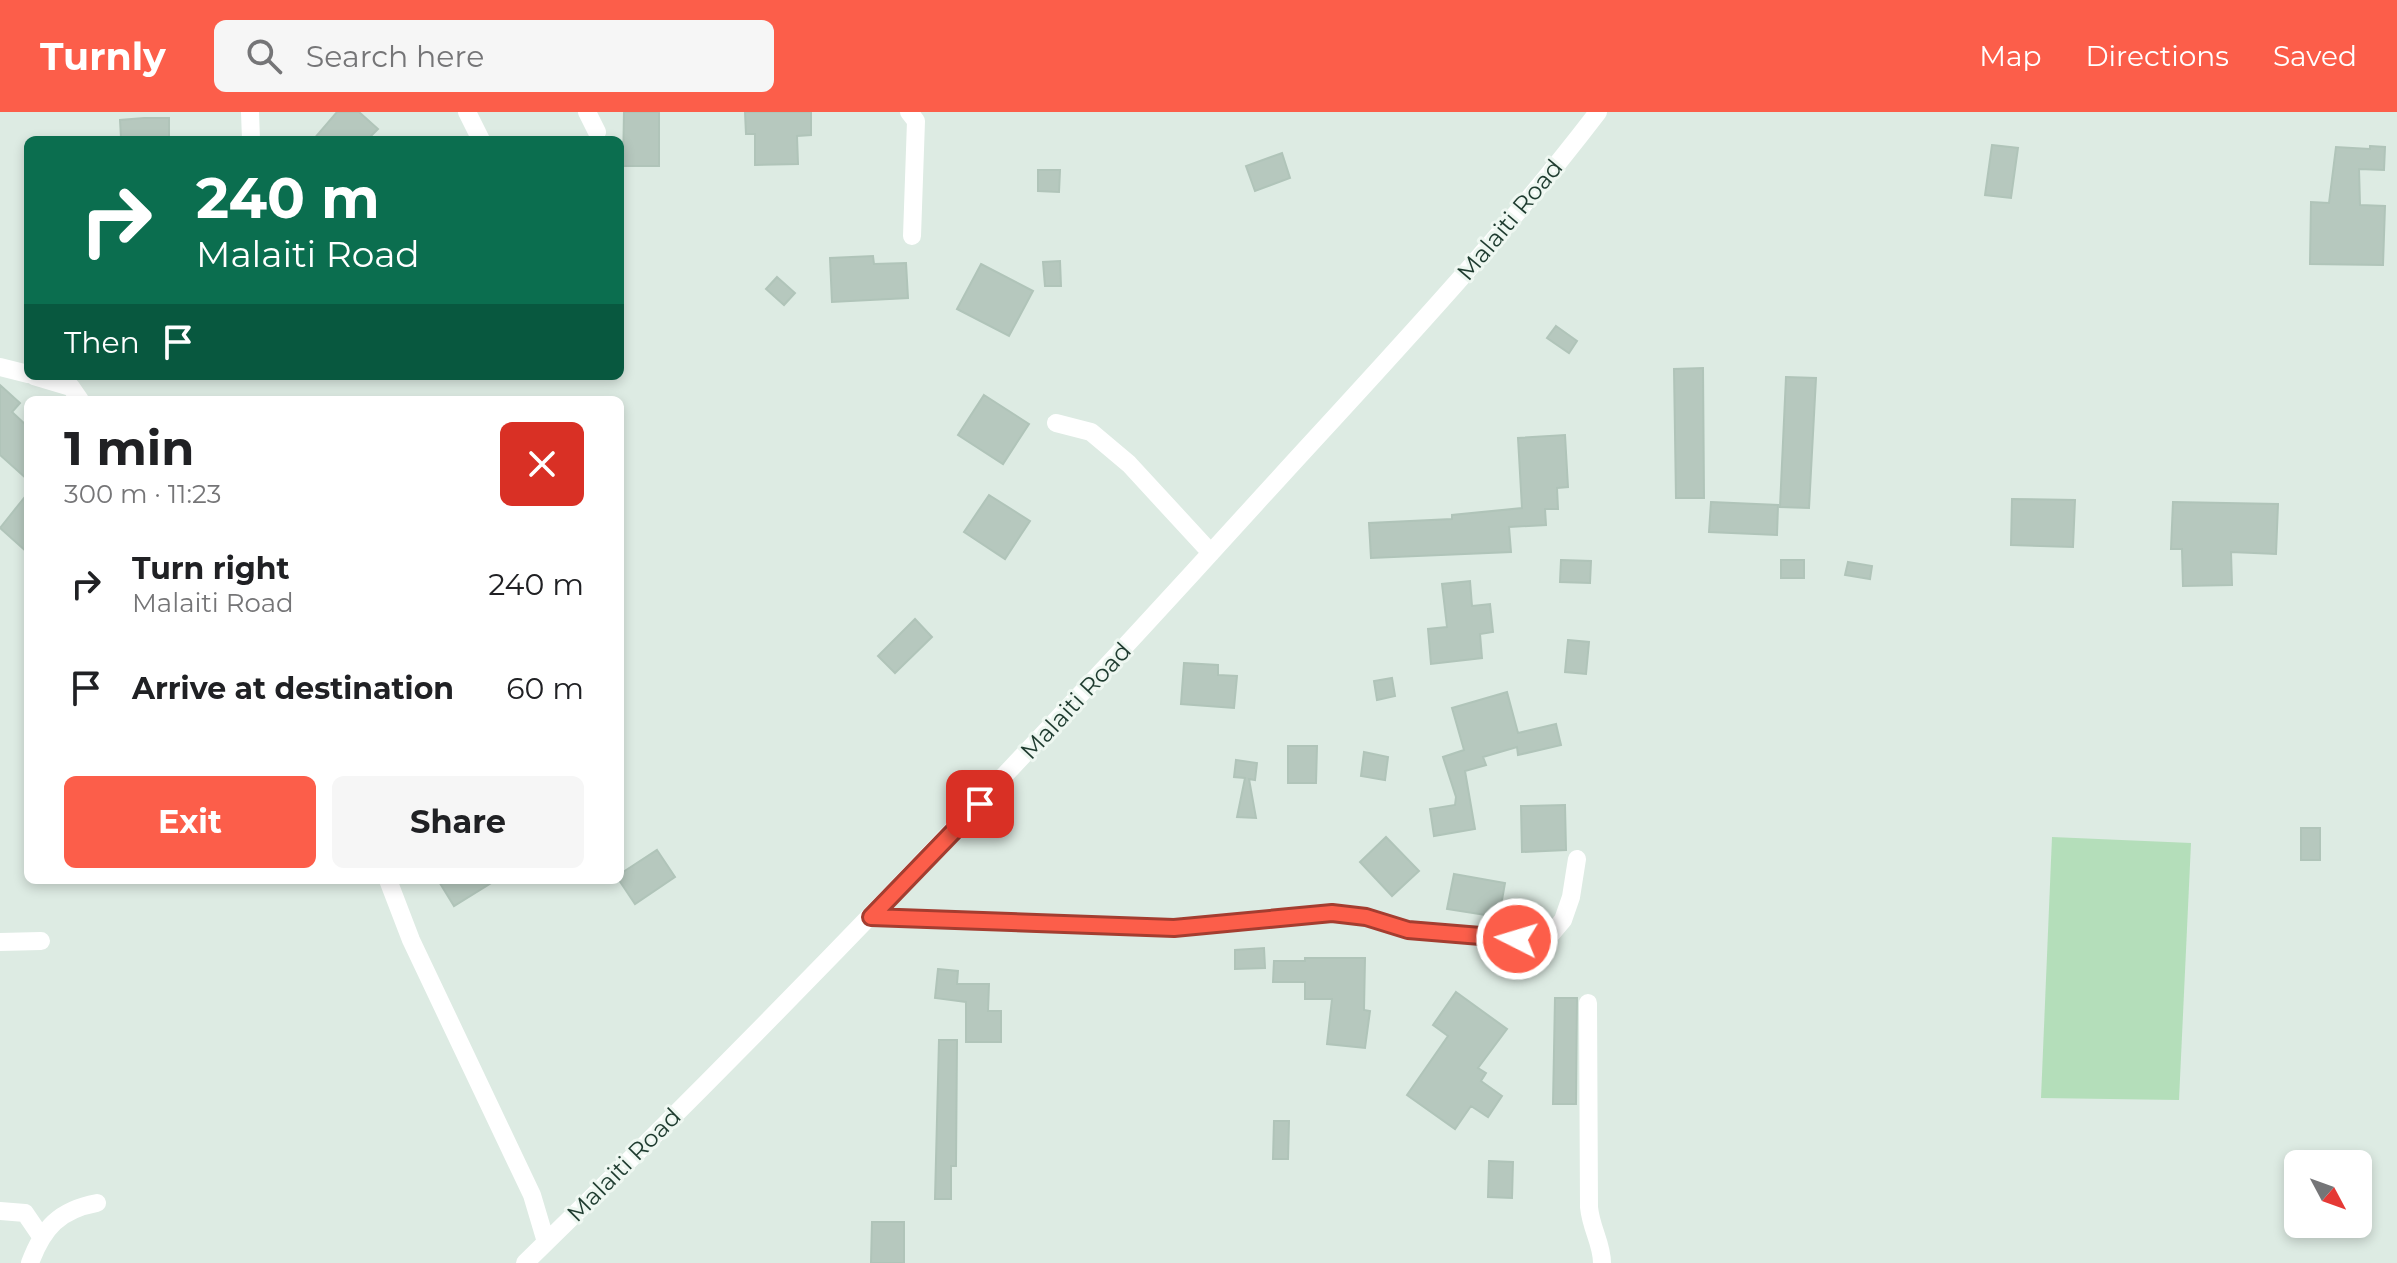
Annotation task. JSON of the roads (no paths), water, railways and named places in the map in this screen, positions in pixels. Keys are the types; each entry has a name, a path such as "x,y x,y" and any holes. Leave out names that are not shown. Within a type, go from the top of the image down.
{"street":[{"path":"250,112 251,136"},
{"path":"467,112 478,136"},
{"path":"587,112 597,132"},
{"path":"909,112 916,121 912,236"},
{"name":"Malaiti Road","path":"525,1263 871,917 1045,736 1506,228 1598,112"},
{"path":"0,367 24,373"},
{"path":"47,380 71,387 77,396"},
{"path":"1056,423 1091,432 1129,464 1211,553"},
{"path":"871,917 1174,928 1332,913 1366,917 1408,930 1517,939 1552,933 1563,920 1571,897 1577,859"},
{"path":"390,884 411,940 532,1195 546,1242"},
{"path":"0,942 41,941"},
{"path":"1588,1003 1589,1207 1591,1228 1598,1241 1602,1263"},
{"path":"30,1263 40,1235 57,1217 78,1207 97,1203"},
{"path":"0,1211 25,1213 40,1235"}]}
